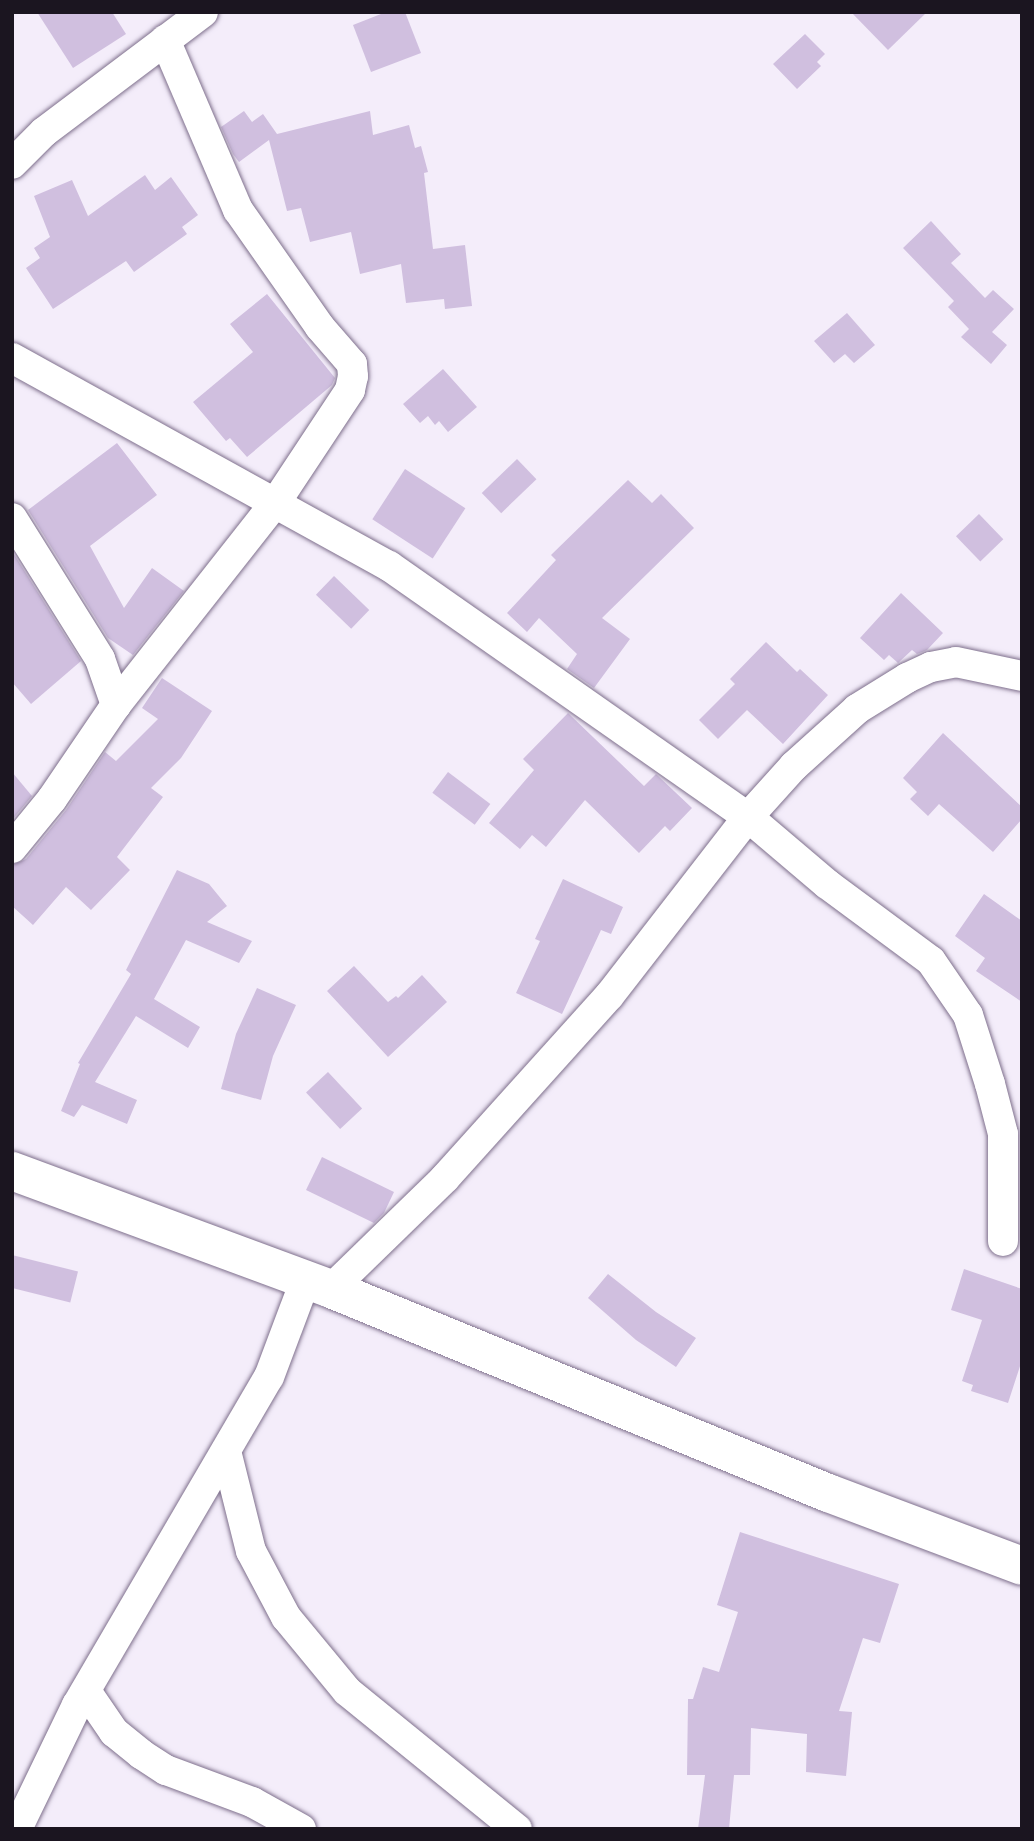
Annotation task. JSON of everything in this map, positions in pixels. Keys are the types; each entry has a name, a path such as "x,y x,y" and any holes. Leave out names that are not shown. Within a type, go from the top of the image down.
{"main road":[{"path":"12,1171 318,1285 828,1493 1022,1566"}],"street":[{"path":"12,164 44,132 203,12"},
{"path":"12,848 52,799 116,705 276,502 350,390 352,363 320,327 238,210 165,40"},
{"path":"12,358 216,473 276,502 389,566 747,817 827,884 931,961 968,1014 1003,1134 1003,1241"},
{"path":"12,518 100,659 116,705"},
{"path":"17,1829 86,1690 269,1377 318,1285 445,1178 609,996 747,817 794,766 857,709 907,678 931,667 956,662 1022,676"},
{"path":"226,1451 251,1551 286,1617 347,1691 517,1829"},
{"path":"86,1690 114,1732 141,1754 166,1770 252,1802 301,1829"}],"building":[{"path":"37,12 112,12 126,34 73,68"},
{"path":"386,12 405,12 421,53 371,72 353,25"},
{"path":"851,12 927,12 888,50"},
{"path":"805,34 825,54 817,62 821,66 797,89 773,64"},
{"path":"244,111 252,122 263,114 277,134 370,111 373,135 409,125 415,148 421,146 428,172 424,173 433,249 465,245 472,306 445,309 444,299 406,303 401,264 360,274 351,232 310,242 301,208 287,211 269,140 239,162 233,154 221,127"},
{"path":"145,175 155,190 171,177 198,215 182,227 187,234 134,272 126,261 53,309 26,268 40,258 34,248 50,237 34,196 72,180 88,216"},
{"path":"931,221 961,254 951,263 985,298 993,290 1014,309 992,332 1007,345 991,364 961,337 969,329 948,307 954,301 903,248"},
{"path":"267,294 335,378 332,385 247,457 230,438 226,441 193,402 253,352 230,324"},
{"path":"847,313 875,345 854,363 845,354 834,363 814,341"},
{"path":"443,369 477,407 448,432 439,421 435,425 428,416 420,423 403,404"},
{"path":"117,443 157,495 90,546 124,608 152,568 184,591 133,655 108,638 28,510"},
{"path":"517,459 536,479 501,513 482,493"},
{"path":"405,469 465,508 433,559 372,519"},
{"path":"628,480 652,503 661,494 694,528 602,618 630,639 594,688 567,669 577,654 539,618 527,632 507,613 556,560 551,555"},
{"path":"979,514 1003,539 980,561 956,536"},
{"path":"12,551 81,661 31,704 12,682"},
{"path":"334,576 369,610 351,629 316,595"},
{"path":"901,593 943,633 927,650 917,654 912,650 898,663 889,655 884,660 860,638"},
{"path":"766,642 797,672 800,669 828,695 783,744 747,710 718,739 699,720 735,684 730,679"},
{"path":"162,678 212,711 181,758 151,788 163,797 117,857 130,870 91,910 66,887 33,925 12,906 12,865 26,859 66,810 105,752 116,761 158,719 142,708"},
{"path":"568,713 644,786 656,774 692,808 670,831 665,826 639,853 585,800 546,847 532,835 520,849 489,823 534,770 523,759"},
{"path":"943,733 1022,807 1022,819 993,852 939,804 928,816 910,799 917,792 903,778"},
{"path":"12,772 32,796 12,820"},
{"path":"448,772 490,804 475,825 432,793"},
{"path":"177,870 209,884 227,906 207,922 252,941 239,963 186,940 154,999 200,1027 188,1048 136,1016 95,1082 137,1100 127,1124 82,1105 74,1117 61,1111 80,1064 78,1063 131,974 126,970"},
{"path":"563,879 623,907 611,934 601,930 562,1014 516,993 540,941 535,939"},
{"path":"984,894 1022,921 1022,1002 976,971 985,958 955,936"},
{"path":"354,966 388,1002 396,996 398,998 422,975 447,1002 388,1057 327,991"},
{"path":"257,988 296,1005 273,1056 261,1100 221,1089 236,1034"},
{"path":"328,1072 362,1109 340,1129 306,1092"},
{"path":"322,1157 394,1192 384,1213 374,1223 306,1190"},
{"path":"12,1255 78,1271 70,1303 12,1288"},
{"path":"964,1269 1022,1289 1022,1360 1008,1403 971,1391 973,1385 962,1381 982,1320 951,1310"},
{"path":"608,1274 656,1312 696,1338 676,1367 636,1340 588,1298"},
{"path":"740,1532 899,1584 880,1643 863,1638 839,1711 852,1712 846,1776 806,1772 807,1734 751,1728 750,1775 734,1775 729,1829 698,1829 705,1775 687,1775 688,1699 693,1699 703,1667 719,1672 738,1612 717,1605"}]}
